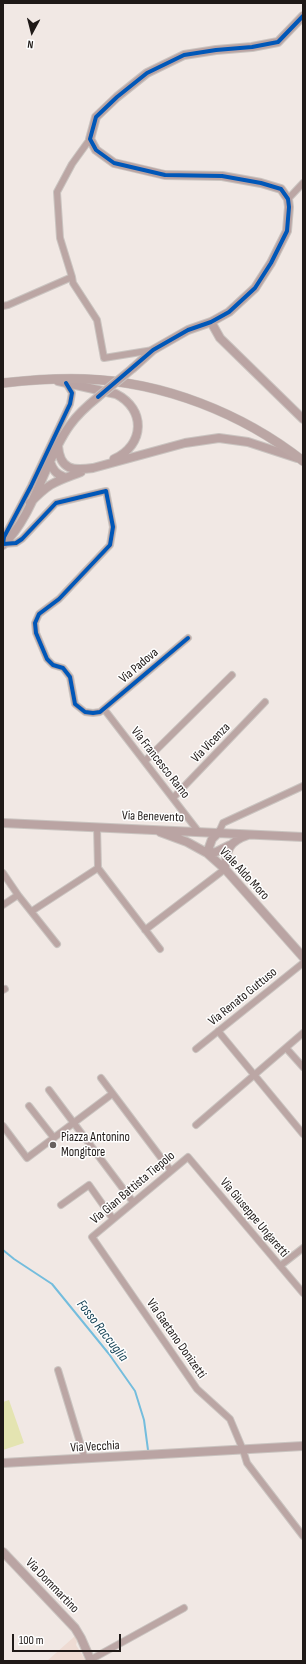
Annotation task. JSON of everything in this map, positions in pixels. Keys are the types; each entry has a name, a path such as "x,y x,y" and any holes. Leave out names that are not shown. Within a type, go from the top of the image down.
{"main road":[{"path":"3,383 49,379 108,381 154,389 216,409 261,432 301,457"}],"street":[{"path":"153,350 104,358 97,320 73,283 60,238 57,192 72,164 90,139 96,117 117,97 147,73 184,55 216,50 252,47 278,42 303,16"},
{"path":"3,544 10,538 30,503 70,425 98,397 153,350 188,330 211,322 229,312 255,288 287,231 289,206 288,199 281,189 260,183 222,176 165,175 114,163 96,150 90,139"},
{"path":"288,199 303,184"},
{"path":"3,306 8,306 72,277"},
{"path":"211,322 220,338 302,419"},
{"path":"49,379 116,394 129,403 135,412 137,434 133,445 121,456 93,468 79,470 69,468 63,462 59,454 58,446"},
{"path":"3,544 4,537 31,486 70,404 72,393 66,383"},
{"path":"30,503 51,483 93,468 185,443 219,438 248,442 301,457"},
{"path":"50,462 52,469 64,478"},
{"path":"3,544 16,542 22,539 56,504 106,491 113,527 110,545 59,600 38,614 35,623 36,633 47,659 53,665 66,671 70,677 75,704 81,710 89,713 100,712 104,709"},
{"name":"Via Padova","path":"104,709 188,638"},
{"path":"145,761 232,675"},
{"name":"Via Vicenza","path":"173,798 265,702"},
{"name":"Via Francesco Ramo","path":"104,709 198,831"},
{"path":"207,853 212,839 219,832 223,823 303,786"},
{"name":"Via Benevento","path":"3,823 303,837"},
{"path":"97,827 98,868 160,950"},
{"name":"Viale Aldo Moro","path":"151,830 187,842 207,853 225,869 303,957"},
{"path":"207,853 220,850 240,838 253,834"},
{"path":"145,930 225,869 227,851 231,844"},
{"path":"32,911 98,868"},
{"path":"3,873 18,895 57,944"},
{"path":"3,905 18,895"},
{"name":"Via Renato Guttuso","path":"196,1049 303,963"},
{"path":"218,1032 255,1074 303,1134"},
{"path":"196,1124 303,1033"},
{"path":"286,1048 303,1067"},
{"path":"100,1078 171,1171"},
{"path":"49,1090 72,1123 133,1202"},
{"path":"3,1126 27,1158 52,1136 112,1094"},
{"path":"29,1106 52,1136"},
{"name":"Via Gian Battista Tiepolo","path":"92,1237 188,1157"},
{"name":"Via Giuseppe Ungaretti","path":"188,1157 303,1293"},
{"path":"61,1205 89,1185 114,1219"},
{"name":"Via Gaetano Donizetti","path":"92,1237 197,1389 230,1419 243,1450 246,1463 303,1536"},
{"path":"280,1266 303,1248"},
{"path":"58,1370 85,1459"},
{"name":"Via Vecchia","path":"3,1463 303,1446"},
{"name":"Via Dommartino","path":"3,1552 75,1628 91,1661"},
{"path":"91,1661 184,1608"}],"shaded area":[{"path":"75,1636 77,1641 76,1645 86,1661 47,1661"}],"green space":[{"path":"9,1400 24,1443 3,1450 3,1402"}],"waterway":[{"name":"Fosso Raccuglia","path":"3,1250 52,1284 109,1354 135,1391 144,1420 148,1450"}],"cycle path":[{"path":"98,397 153,350 188,330 211,322 229,312 255,288 271,263 287,231 289,207 288,199 281,189 261,183 222,176 165,175 114,163 96,150 90,139 96,117 117,97 147,73 184,55 216,50 252,47 278,42 303,16"},
{"path":"66,383 72,393 70,404 31,486 4,537 3,544 16,543 22,539 56,503 106,491 113,527 110,545 59,599 39,614 35,623 36,633 47,659 53,665 63,668 70,677 75,704 85,712 100,712 188,638"}],"place":[{"name":"Piazza Antonino Mongitore","path":"53,1145"}]}
